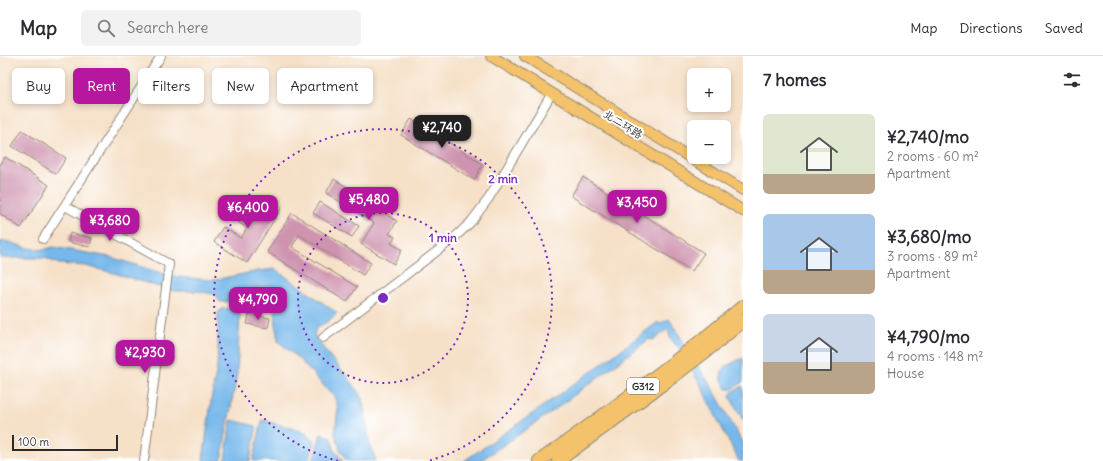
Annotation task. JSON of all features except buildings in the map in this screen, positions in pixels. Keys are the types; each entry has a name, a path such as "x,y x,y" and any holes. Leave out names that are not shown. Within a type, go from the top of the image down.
{"highway":[{"name":"G312","path":"539,461 673,364 743,306"},
{"name":"G312","path":"558,461 678,373 743,321"}],"main road":[{"name":"北二环路","path":"491,56 743,211"},
{"name":"北二环路","path":"525,56 743,190"},
{"path":"552,93 561,78"}],"street":[{"path":"44,239 161,56"},
{"path":"323,338 453,239 471,222 489,198 552,93"},
{"path":"65,206 169,264 144,461"}],"water":[{"path":"6,241 28,248 43,250 53,247 110,257 171,276 189,278 213,280 275,269 337,313 327,322 320,325 314,335 351,381 362,398 370,445 376,461 347,461 341,451 335,434 338,408 335,398 300,360 278,341 275,305 279,293 277,288 272,286 240,291 237,301 220,302 213,294 197,291 176,291 86,266 59,264 45,258 0,258 0,242"},
{"path":"236,308 240,312 237,374 221,461 203,461 217,367 218,313 221,309"},
{"path":"669,319 717,396 743,444 743,461 739,461 702,387 678,347 670,338 668,329 653,340 649,339 553,411 480,461 464,461 562,393 658,322 659,324"},
{"path":"743,358 743,382 732,389 727,389 722,380 721,373 726,366"},
{"path":"743,386 743,420 730,397 732,392"},
{"path":"231,420 256,426 250,461 225,461"},
{"path":"262,420 306,432 307,436 315,440 309,461 253,461"},
{"path":"321,434 331,437 334,449 343,461 313,461"}]}
